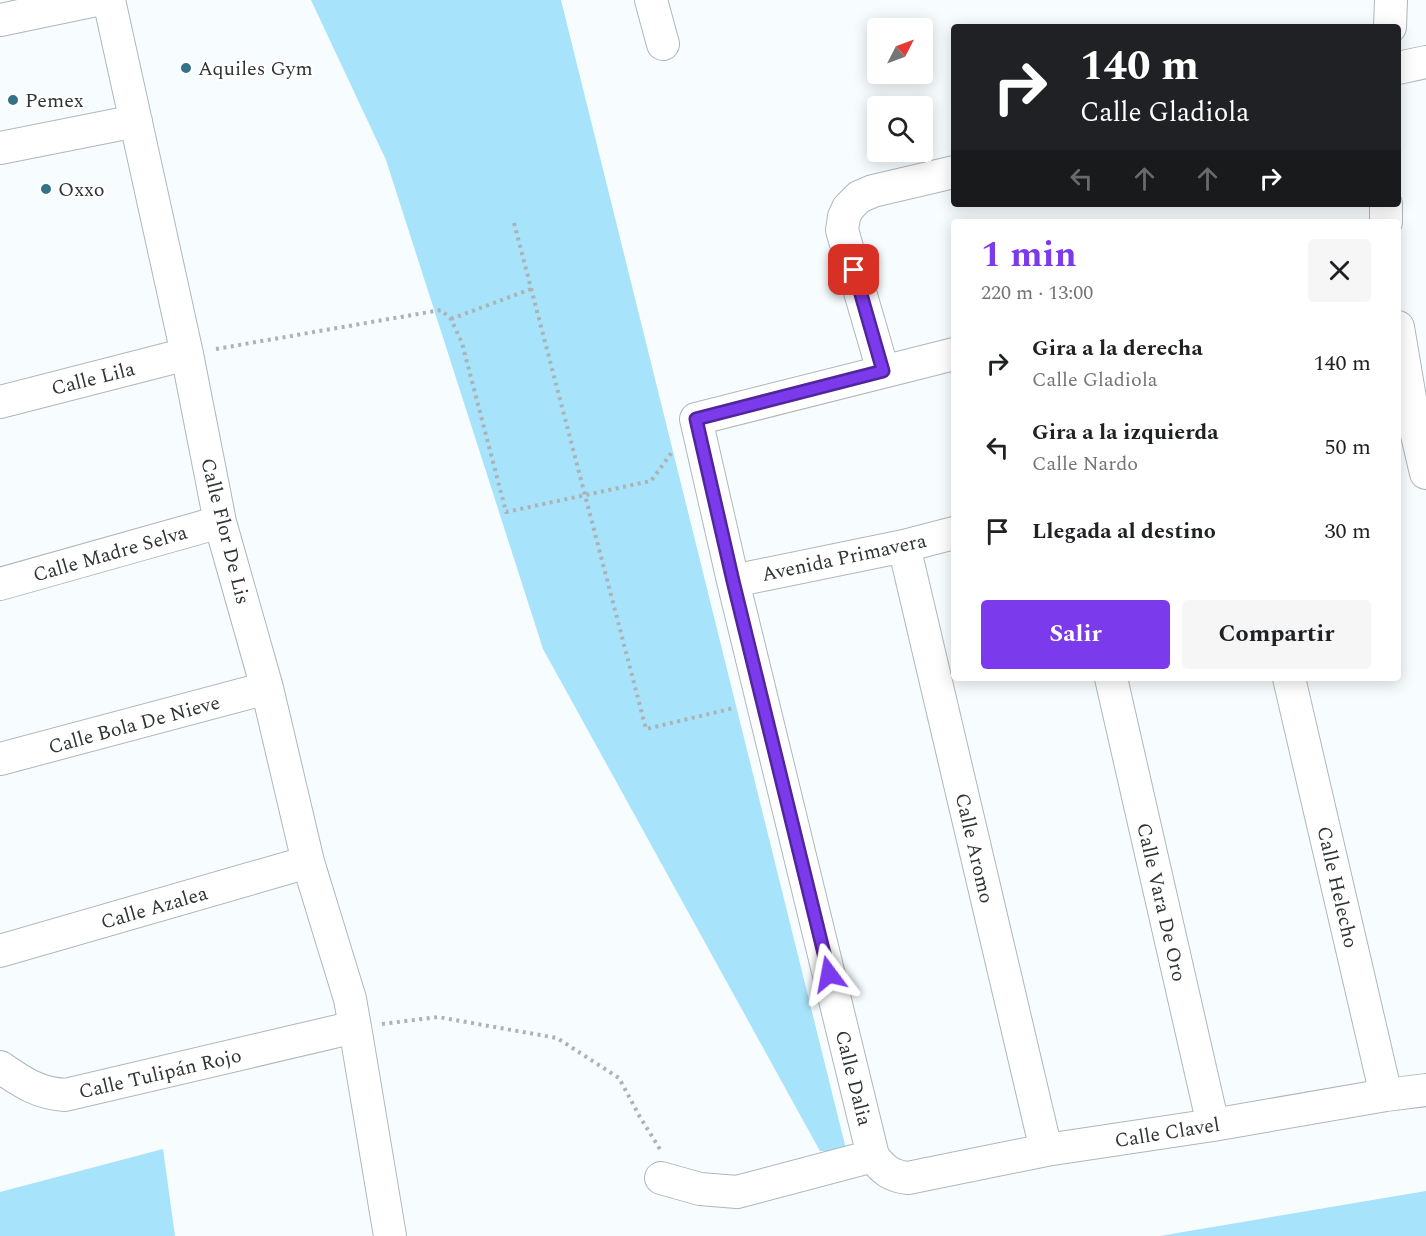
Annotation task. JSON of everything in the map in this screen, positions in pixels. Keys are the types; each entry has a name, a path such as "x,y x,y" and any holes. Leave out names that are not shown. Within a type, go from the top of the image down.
{"street":[{"path":"0,20 96,0"},
{"name":"Calle Flor De Lis","path":"109,0 187,354 220,522 267,688 308,862 350,999 390,1236"},
{"path":"651,0 663,44"},
{"path":"1390,24 1391,0"},
{"path":"1401,67 1426,62"},
{"path":"0,148 136,121"},
{"path":"883,371 842,230 844,217 848,208 859,197 873,191 951,173"},
{"path":"1401,347 1412,422 1426,473"},
{"name":"Calle Lila","path":"0,402 187,354"},
{"path":"707,416 951,355"},
{"name":"Calle Dalia","path":"707,416 733,581 873,1156"},
{"name":"Calle Madre Selva","path":"0,584 220,522"},
{"name":"Avenida Primavera","path":"733,581 904,546 951,534"},
{"name":"Calle Aromo","path":"904,546 1046,1150"},
{"name":"Calle Vara De Oro","path":"1112,681 1213,1125"},
{"name":"Calle Helecho","path":"1290,681 1386,1095"},
{"name":"Calle Bola De Nieve","path":"0,759 267,688"},
{"name":"Calle Azalea","path":"0,951 308,862"},
{"name":"Calle Tulipán Rojo","path":"0,1067 37,1090 65,1095 355,1027"},
{"name":"Calle Clavel","path":"873,1156 888,1172 897,1177 908,1178 1046,1150 1426,1090"},
{"path":"662,1166 700,1189 737,1192 873,1156"}],"path":[{"path":"514,222 645,729 763,701"},
{"path":"451,319 531,289"},
{"path":"187,354 441,310 451,319 462,343 506,512 651,481 707,416"},
{"path":"355,1027 438,1017 558,1038 619,1078 662,1166"}],"shaded area":[{"path":"311,0 561,0 847,1153 820,1151 543,649 386,160"},
{"path":"163,1149 175,1236 0,1236 0,1192"},
{"path":"1426,1191 1426,1236 1160,1236 1183,1232"}],"place":[{"name":"Aquiles Gym","path":"186,68"},
{"name":"Pemex","path":"13,100"},
{"name":"Oxxo","path":"46,189"}],"route":[{"path":"829,974 696,419 883,371 854,270"}]}
